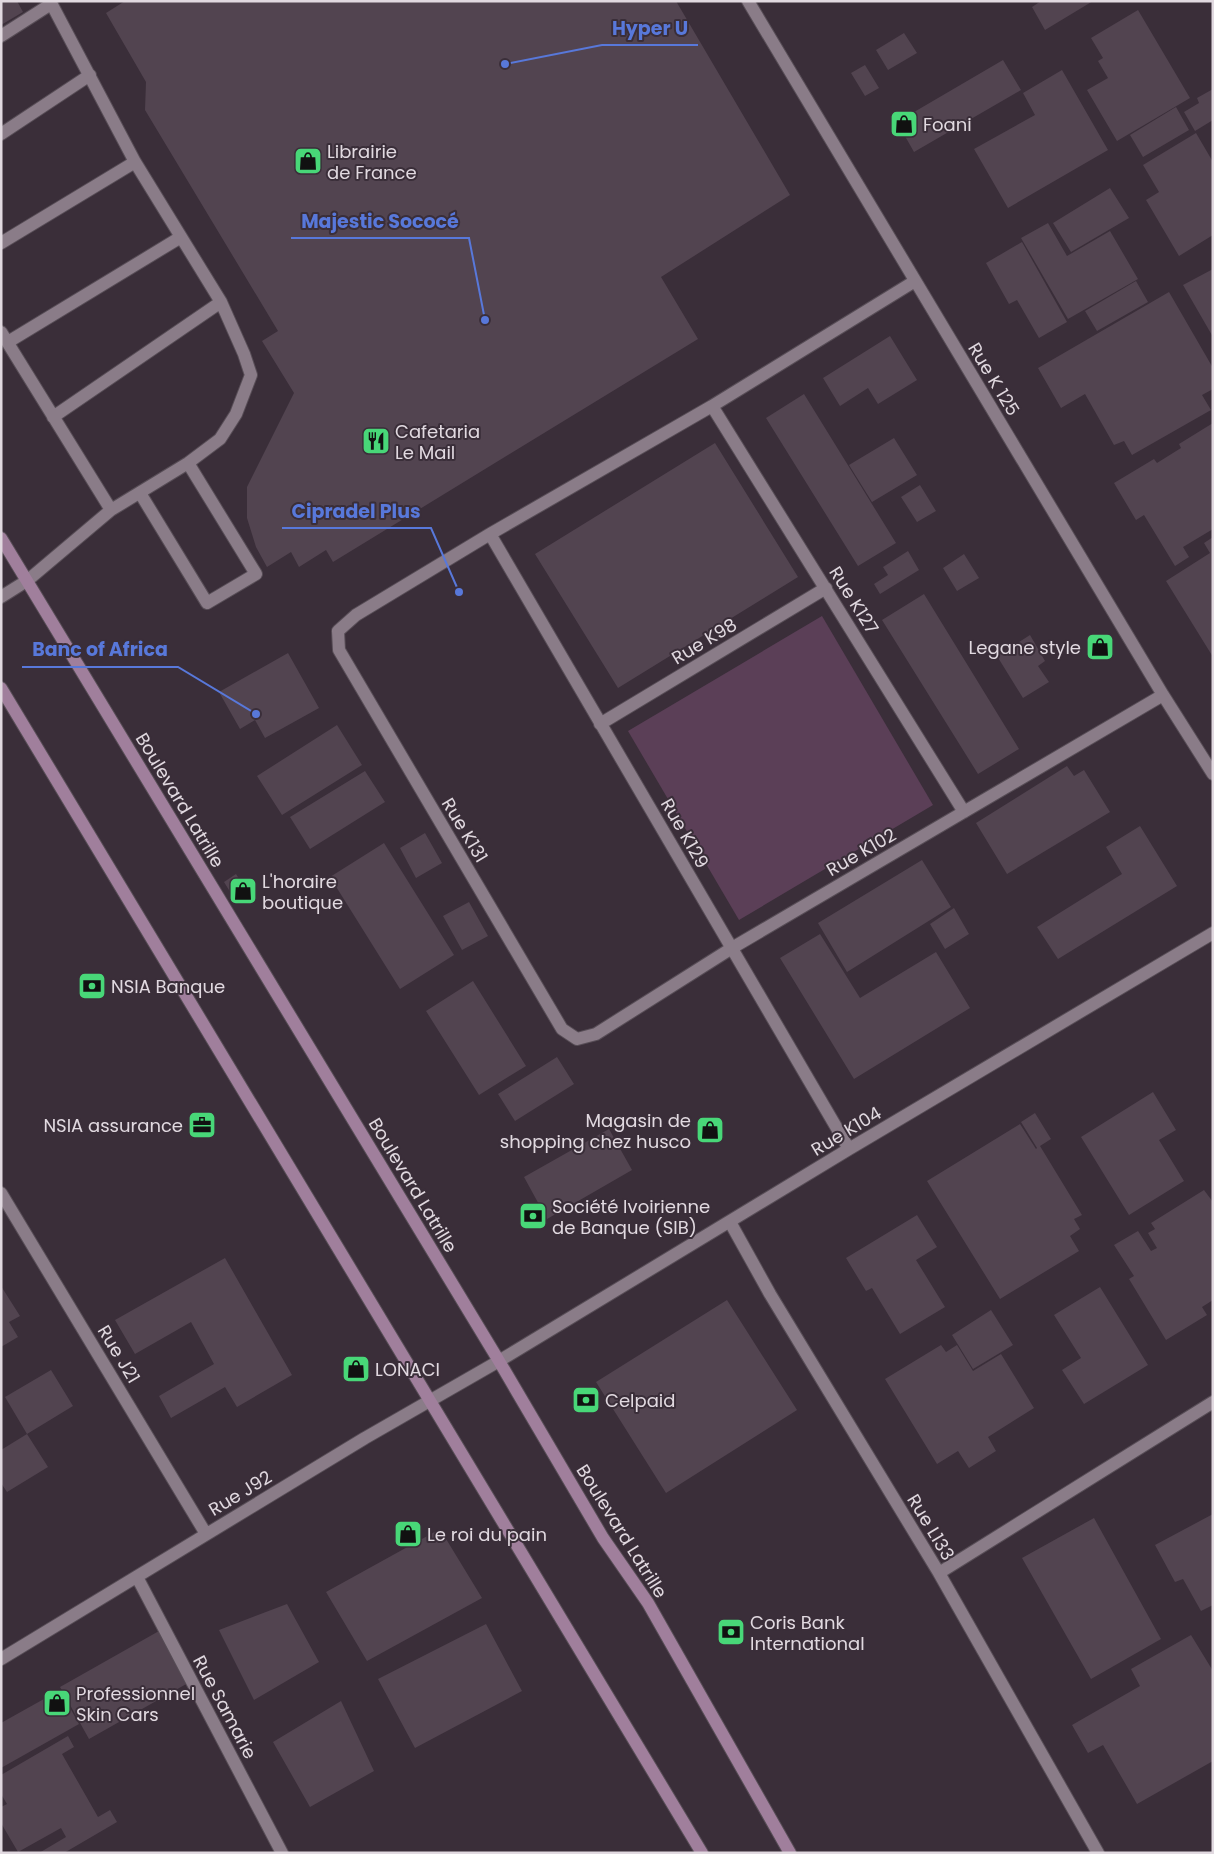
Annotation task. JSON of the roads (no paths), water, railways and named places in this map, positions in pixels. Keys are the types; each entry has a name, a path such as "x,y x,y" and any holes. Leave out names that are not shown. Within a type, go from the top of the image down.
{"main road":[{"name":"Boulevard Latrille","path":"1,538 499,1362 603,1538 648,1603 790,1853"},
{"path":"1,688 702,1853"}],"street":[{"name":"Rue K 125","path":"748,1 1163,695 1213,774"},
{"path":"1,36 50,3 135,162 221,302 244,354 251,375 236,414 220,439 188,463 111,510 28,580 1,597"},
{"path":"1,134 90,76"},
{"path":"1,243 135,162"},
{"path":"111,510 4,337 181,236"},
{"path":"490,534 712,406 915,281"},
{"path":"53,417 221,302"},
{"name":"Rue K127","path":"712,406 964,812"},
{"path":"140,493 207,603 256,574 188,463"},
{"name":"Rue K131","path":"490,534 356,615 338,631 339,650 562,1029 577,1039"},
{"name":"Rue K129","path":"490,534 849,1149"},
{"name":"Rue K98","path":"600,724 826,588"},
{"name":"Rue K102","path":"577,1039 596,1034 732,948 1163,695"},
{"name":"Rue K104","path":"499,1362 849,1149 1213,933"},
{"name":"Rue J21","path":"1,1193 206,1534"},
{"name":"Rue L133","path":"730,1222 770,1294 939,1574 1098,1853"},
{"name":"Rue J92","path":"1,1659 364,1438 499,1362"},
{"path":"939,1574 1213,1402"},
{"name":"Rue Samarie","path":"137,1577 282,1853"}],"place":[{"name":"Hyper U","path":"505,64"},
{"name":"Foani","path":"904,124"},
{"name":"Librairie de France","path":"308,161"},
{"name":"Majestic Sococé","path":"485,320"},
{"name":"Cafetaria Le Mail","path":"376,441"},
{"name":"Cipradel Plus","path":"459,592"},
{"name":"Legane style","path":"1100,647"},
{"name":"Banc of Africa","path":"256,714"},
{"name":"L'horaire boutique","path":"243,891"},
{"name":"NSIA Banque","path":"92,986"},
{"name":"NSIA assurance","path":"202,1125"},
{"name":"Magasin de shopping chez husco","path":"710,1130"},
{"name":"Société Ivoirienne de Banque (SIB)","path":"533,1216"},
{"name":"LONACI","path":"356,1369"},
{"name":"Celpaid","path":"586,1400"},
{"name":"Le roi du pain","path":"408,1534"},
{"name":"Coris Bank International","path":"731,1632"},
{"name":"Professionnel Skin Cars","path":"57,1703"}]}
